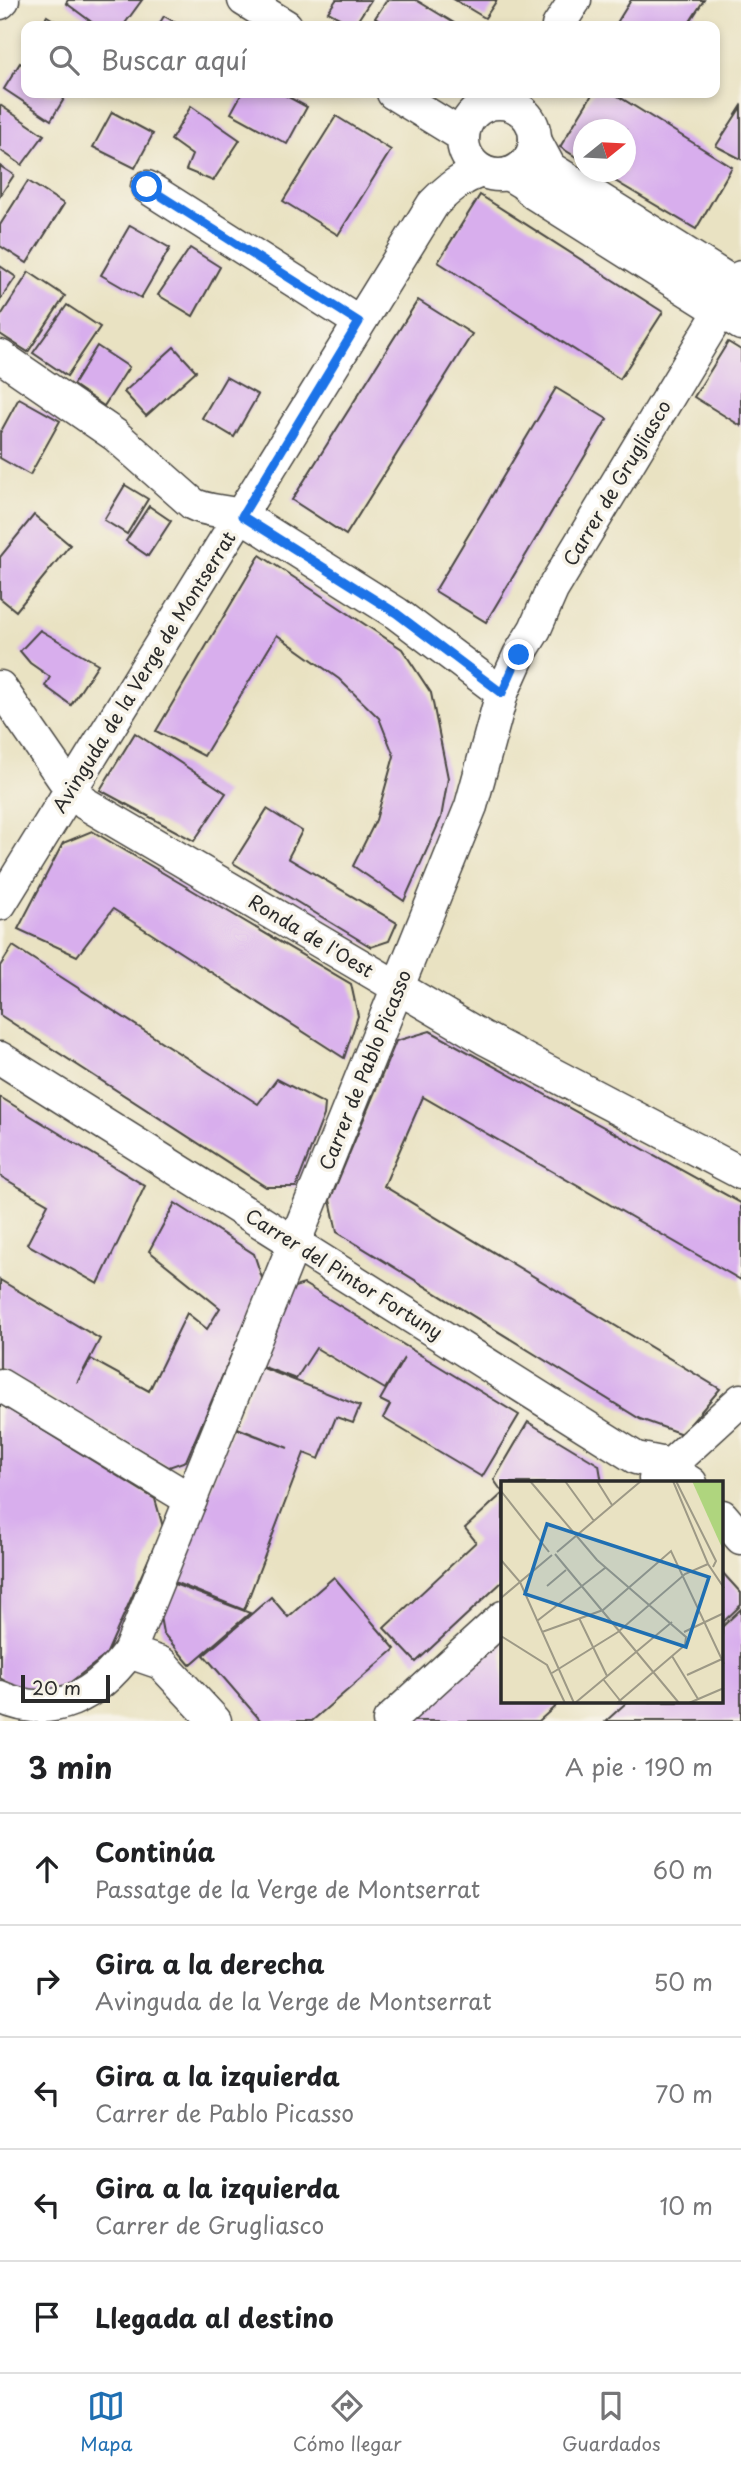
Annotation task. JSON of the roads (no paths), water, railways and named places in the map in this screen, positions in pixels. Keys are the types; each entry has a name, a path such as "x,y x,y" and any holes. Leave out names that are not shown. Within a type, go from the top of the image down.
{"street":[{"path":"244,0 278,21"},
{"path":"561,21 575,0"},
{"path":"401,98 463,136"},
{"path":"494,100 519,109 532,118 550,168 736,297 535,194 523,183 472,163 464,148 466,124 477,110 494,100"},
{"path":"495,172 519,169 528,160 532,118"},
{"name":"Avinguda de la Verge de Montserrat","path":"0,904 433,204 469,175 495,172"},
{"path":"147,187 359,322"},
{"name":"Carrer de Grugliasco","path":"502,693 552,590 736,297"},
{"path":"0,356 115,435 193,504 242,516 396,613 502,693"},
{"name":"Ronda de l'Oest","path":"0,687 71,790 86,804 484,1038 741,1173"},
{"name":"Carrer de Pablo Picasso","path":"0,1696 16,1706 33,1710 62,1707 92,1691 116,1670 129,1652 471,806 502,693"},
{"name":"Carrer del Pintor Fortuny","path":"0,1058 636,1458 661,1463 670,1478"},
{"path":"0,1385 191,1500"},
{"path":"670,1478 741,1400"},
{"path":"724,1518 741,1538"},
{"path":"389,1721 501,1619"},
{"path":"129,1652 161,1663 215,1721"}]}
